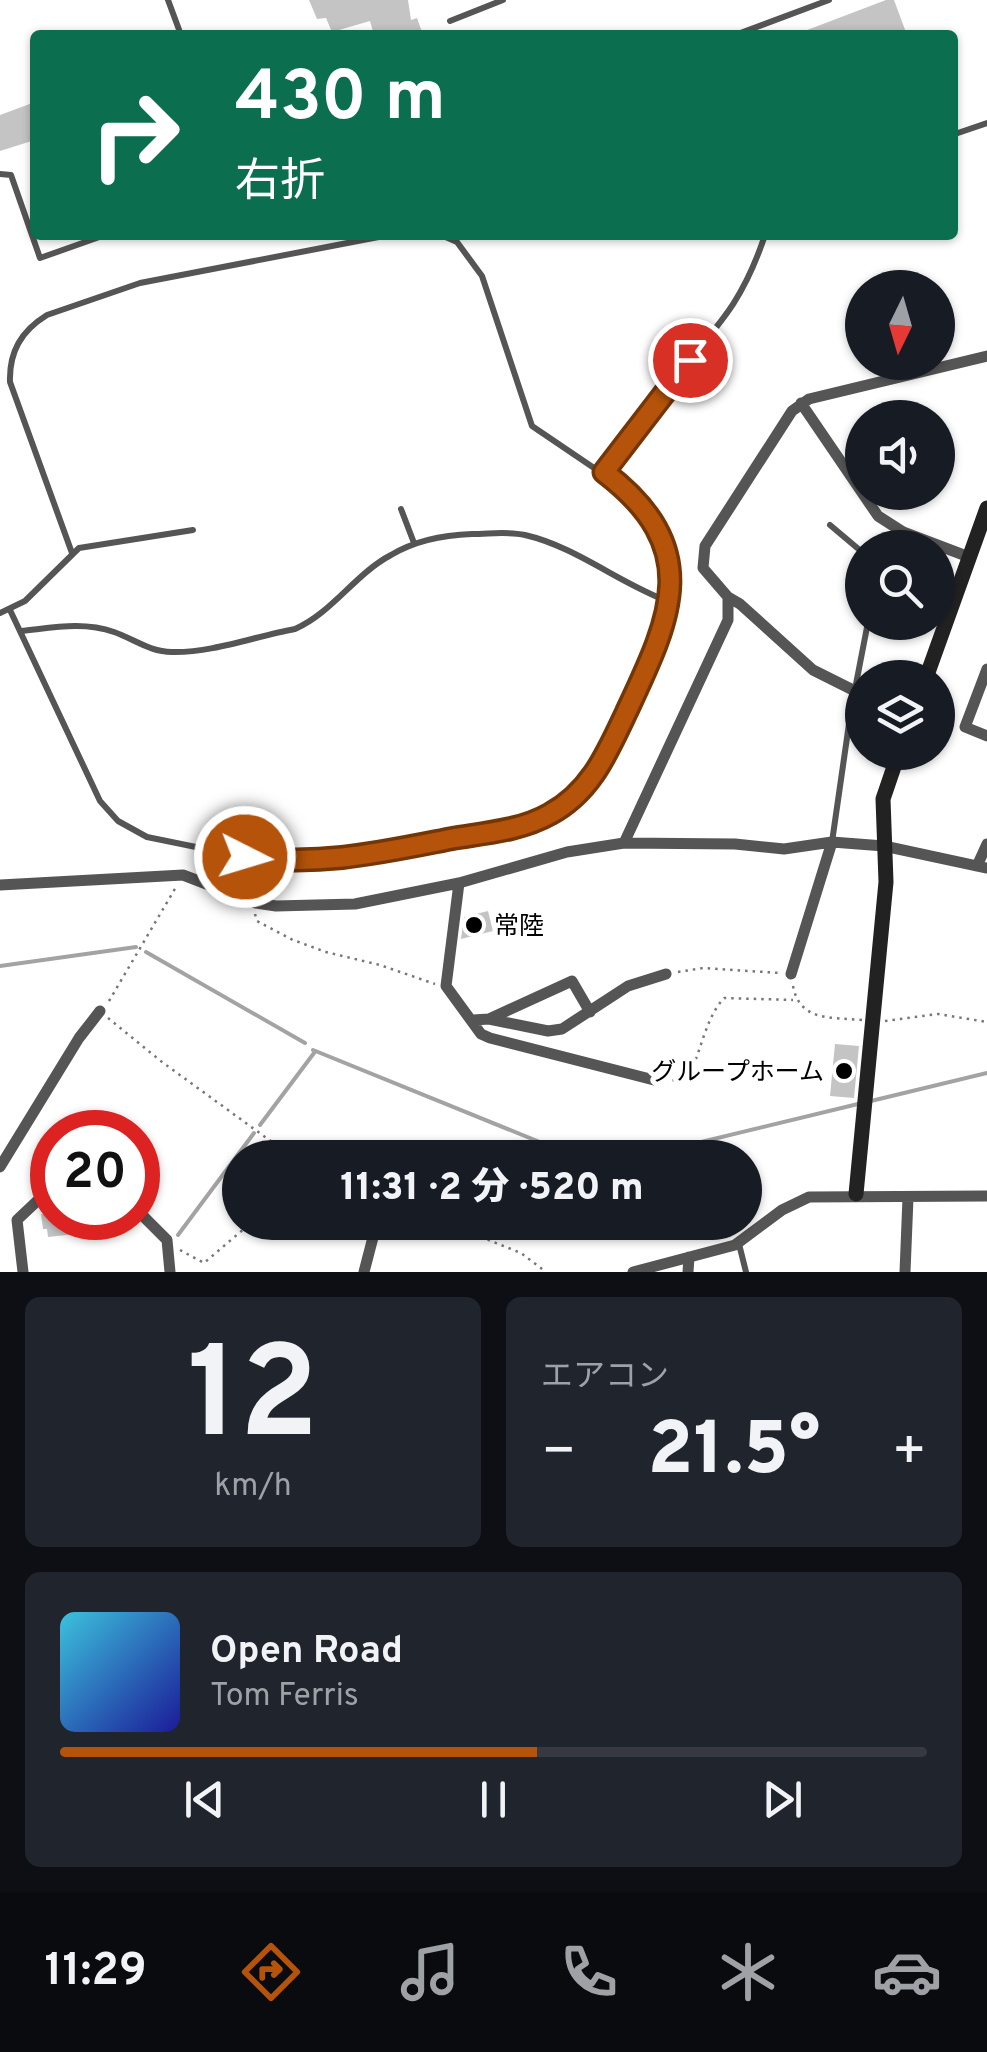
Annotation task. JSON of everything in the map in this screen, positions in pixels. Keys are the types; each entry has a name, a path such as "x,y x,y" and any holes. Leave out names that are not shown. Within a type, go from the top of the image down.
{"street":[{"path":"845,686 813,670 728,597 703,568 705,546 800,403 987,356"},
{"path":"800,403 878,516 904,532 969,557"},
{"path":"932,660 969,557 981,544 987,508"},
{"path":"624,843 728,620 728,597"},
{"path":"987,669 965,727 987,736"},
{"path":"856,1194 886,882 883,799 893,770"},
{"path":"791,974 832,842"},
{"path":"0,885 183,876 256,903 307,907 355,904 460,883 567,852 624,843 784,848 832,842 884,846 982,867 987,844"},
{"path":"460,883 446,986 481,1034 654,1080"},
{"path":"473,1020 562,1029 628,986 666,974"},
{"path":"490,1019 572,981 590,1012"},
{"path":"0,1167 78,1038 100,1011"},
{"path":"633,1272 739,1242 782,1210 809,1197 987,1196"},
{"path":"905,1272 908,1198"},
{"path":"22,1272 17,1220 30,1208"},
{"path":"160,1233 167,1240 170,1272"},
{"path":"364,1272 372,1240"},
{"path":"688,1272 690,1257"}],"lane":[{"path":"168,0 180,30"},
{"path":"450,21 503,0"},
{"path":"759,30 830,0"},
{"path":"958,133 987,123"},
{"path":"0,174 11,175 30,229"},
{"path":"34,240 40,258 91,240"},
{"path":"72,554 10,382 13,352 33,324 47,315 140,283 363,240"},
{"path":"10,610 100,802 118,821 147,837 245,857 308,862 514,828 565,806 592,780 602,764 663,633 670,602 668,559 661,538 640,505 604,472 532,426 482,276 452,240"},
{"path":"604,472 674,377 731,311 763,240"},
{"path":"401,509 414,544"},
{"path":"830,525 845,538"},
{"path":"0,613 25,602 79,548 192,530"},
{"path":"20,632 94,627 171,652 295,629 310,622 376,564 414,544 456,534 496,532 526,535 553,544 645,593 670,602"},
{"path":"832,842 845,747"},
{"path":"232,894 245,857 249,830"},
{"path":"739,1242 746,1272"}],"path":[{"path":"183,876 100,1011 269,1140"},
{"path":"256,903 257,921 292,940 446,986"},
{"path":"666,974 703,968 791,974 796,1000 802,1009 815,1014 872,1022 938,1014 987,1022"},
{"path":"654,1080 686,1081 700,1057 715,1008 724,998 796,1000"},
{"path":"167,1240 204,1263 231,1240"},
{"path":"490,1240 521,1253 546,1272"}],"building":[{"path":"309,0 408,0 411,20 417,18 421,30 373,30 370,21 331,30 326,18 317,19"},
{"path":"894,0 905,30 807,30"},
{"path":"30,104 30,142 0,151 0,115"},
{"path":"488,911 493,931 461,939 464,917"},
{"name":"グループホーム","path":"835,1044 859,1046 854,1098 830,1096"}],"waterway":[{"path":"0,966 136,947"},
{"path":"146,952 305,1043"},
{"path":"313,1050 535,1140"},
{"path":"260,1125 314,1053"},
{"path":"871,1101 987,1073"},
{"path":"709,1140 858,1104"},
{"path":"178,1235 254,1133"}],"place":[{"name":"常陸","path":"474,925"},
{"name":"グループホーム","path":"844,1071"}],"route":[{"path":"245,857 326,861 514,828 565,806 592,780 663,633 670,602 668,559 661,538 628,491 604,472 690,360"}]}
